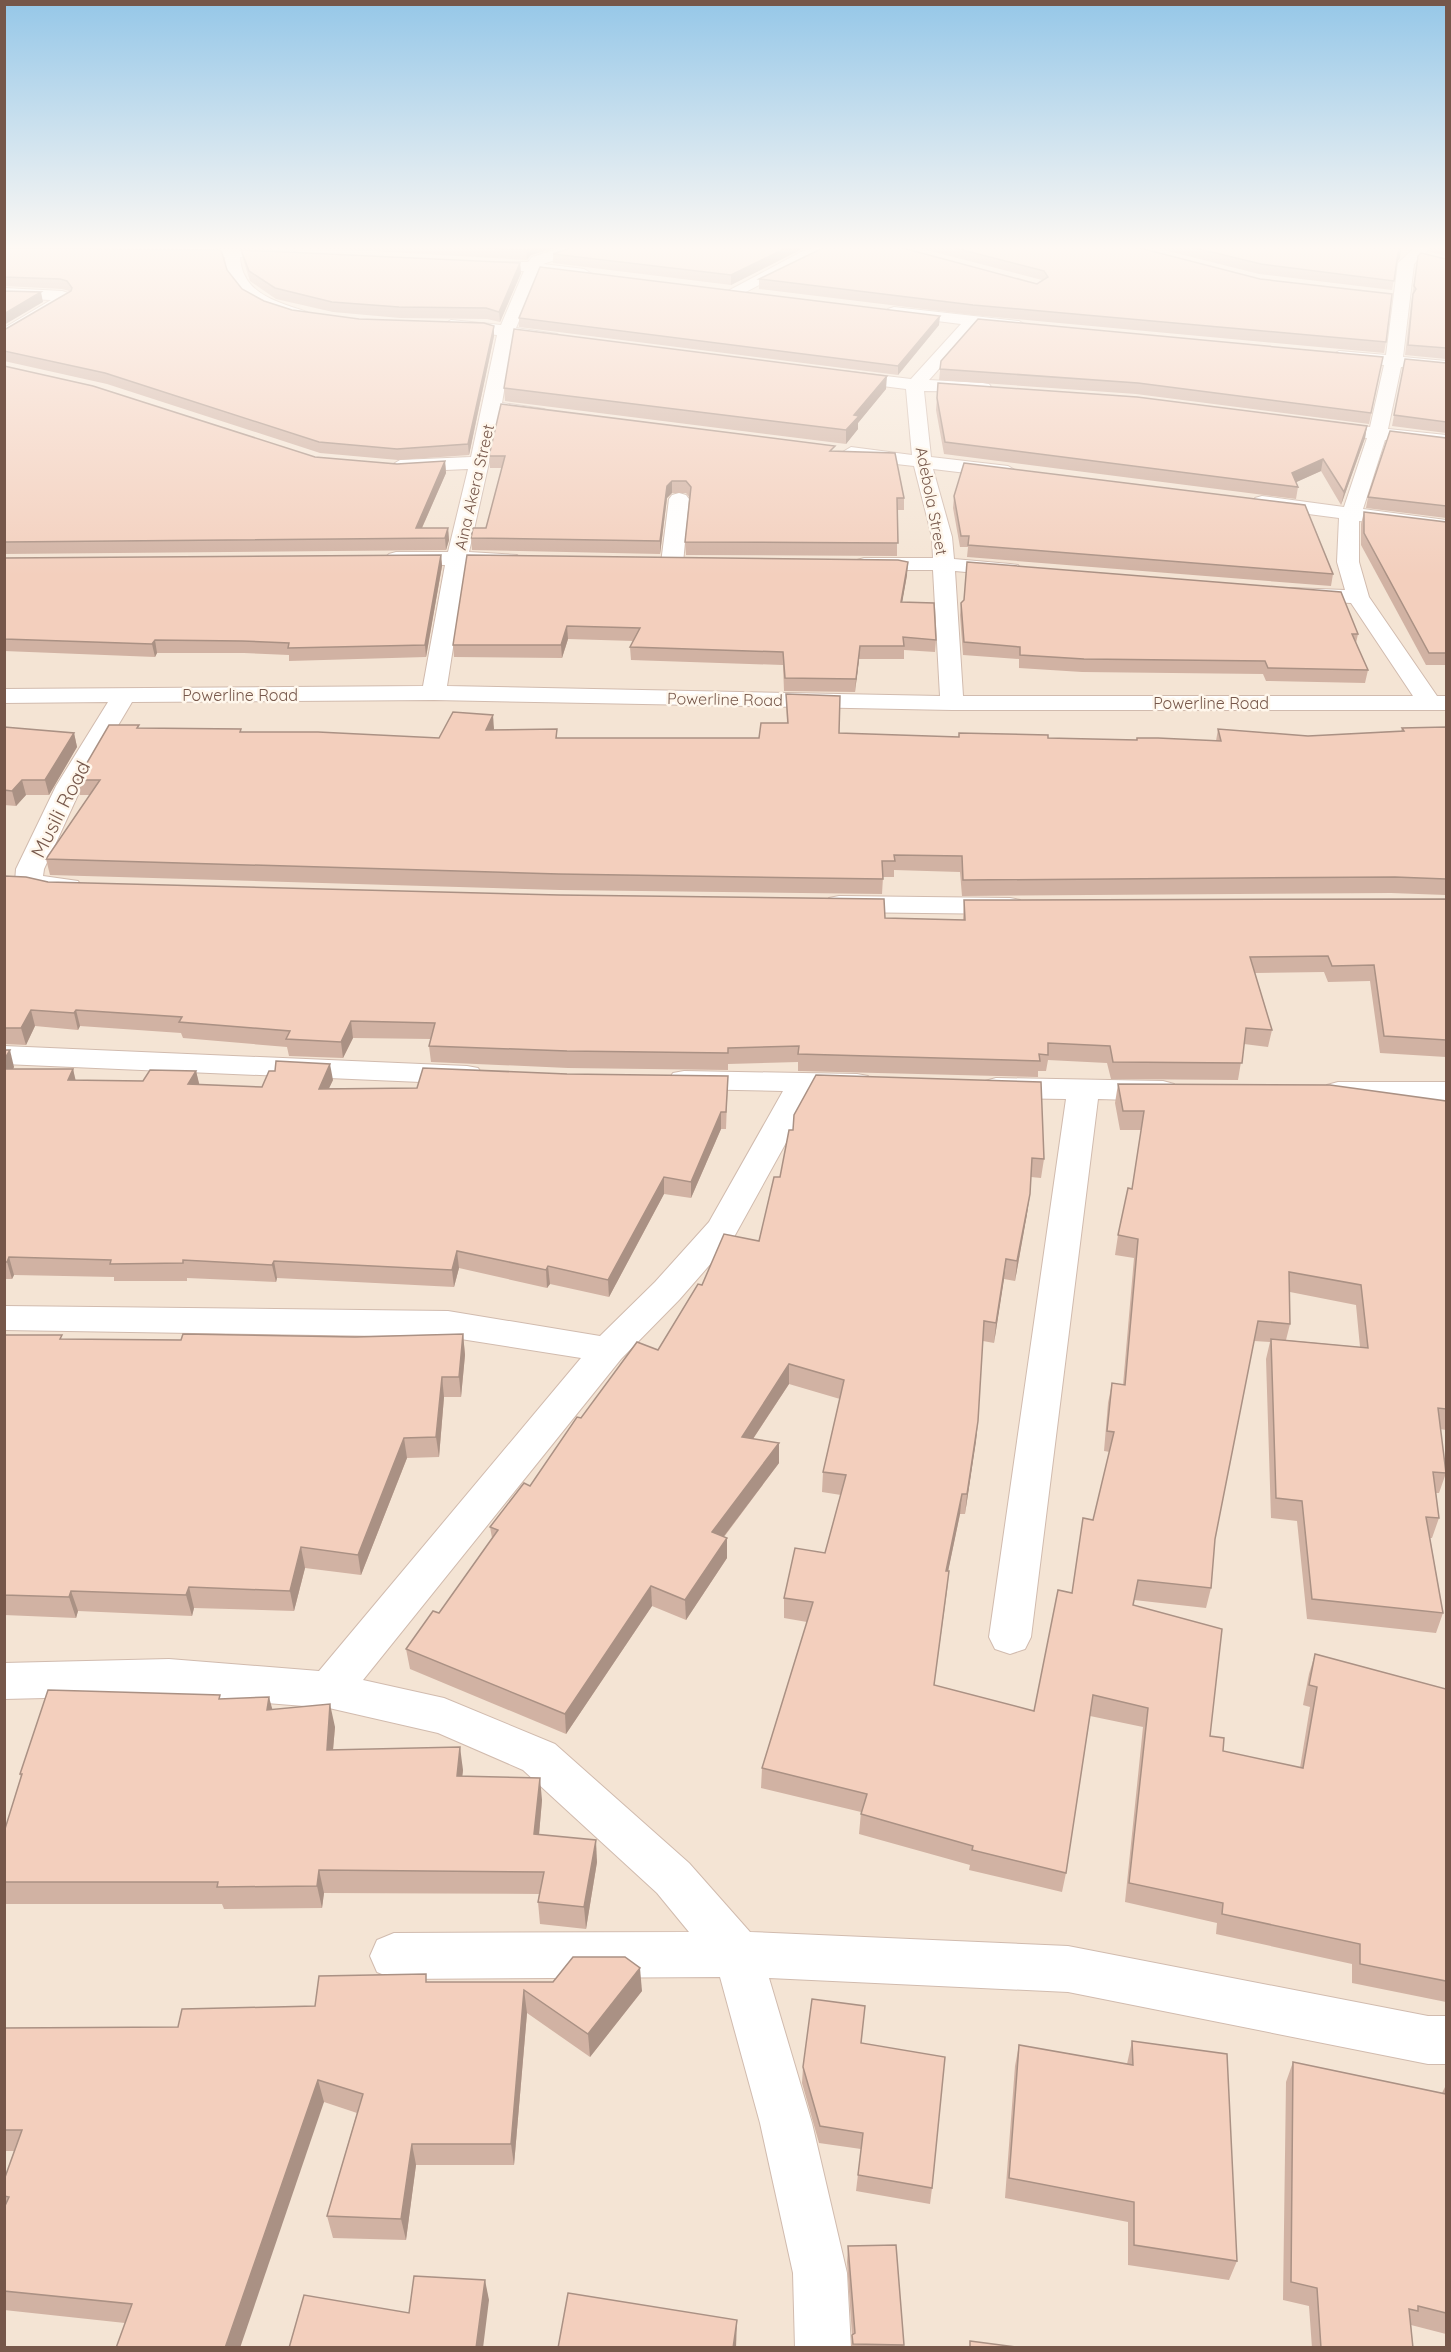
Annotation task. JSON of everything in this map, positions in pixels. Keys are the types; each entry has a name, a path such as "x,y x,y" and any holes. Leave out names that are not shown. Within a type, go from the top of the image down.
{"street":[{"name":"Aina Akera Street","path":"434,693 457,558 492,408 499,357"},
{"path":"915,385 941,357"},
{"path":"1345,357 1446,366"},
{"path":"1395,357 1378,434 1349,520 1348,562 1358,597 1438,703"},
{"path":"831,375 915,385 1001,389"},
{"name":"Adebola Street","path":"915,385 922,462 942,537 952,703"},
{"path":"492,408 561,416"},
{"path":"1302,424 1446,441"},
{"path":"834,452 1028,474"},
{"path":"378,466 448,466 479,462"},
{"path":"679,499 663,563 696,563"},
{"path":"1239,499 1446,526"},
{"path":"375,559 527,560"},
{"path":"838,564 944,564 1027,571"},
{"path":"1279,591 1358,597"},
{"name":"Powerline Road","path":"4,696 434,693 952,703 1438,703"},
{"name":"Musili Road","path":"96,888 52,887 28,882 30,869 69,786 124,696"},
{"path":"810,904 1035,906"},
{"path":"4,1055 496,1076"},
{"path":"650,1080 886,1084"},
{"path":"329,1690 609,1350 667,1291 722,1228 804,1082"},
{"path":"967,1087 1083,1091 1189,1091"},
{"path":"1010,1637 1083,1091"},
{"path":"1306,1092 1446,1092"},
{"path":"4,1318 448,1324 609,1350"},
{"path":"6,1688 169,1677 329,1690 444,1716 538,1757 673,1878 738,1954 786,2123 820,2273 823,2348"},
{"path":"394,1956 738,1954 1068,1969 1428,2040 1446,2040"}],"shaded area":[{"path":"5,357 1446,357 1446,2347 5,2347"}],"building":[{"path":"30,357 487,357 468,444 397,449 319,442 105,373"},
{"path":"509,357 734,357 887,376 854,415 859,416 846,430 504,388"},
{"path":"825,357 906,357 898,366"},
{"path":"945,357 1383,357 1371,413 1138,383 940,369 941,361"},
{"path":"1405,359 1446,363 1446,422 1394,415"},
{"path":"4,366 93,386 315,457 397,464 445,461 416,528 448,528 445,538 4,542"},
{"path":"938,383 1137,397 1367,426 1344,492 1323,459 1292,473 1298,487 945,442 937,398"},
{"path":"501,404 835,446 830,451 895,453 904,498 897,498 898,543 685,542 691,487 686,481 672,481 667,486 660,541 471,538 473,528 486,528 505,456 489,456"},
{"path":"1390,431 1446,438 1446,506 1368,497"},
{"path":"964,463 1305,505 1333,574 968,545 969,536 961,536 954,496"},
{"path":"1364,512 1446,522 1446,653 1429,653 1364,533"},
{"path":"441,555 425,645 288,648 289,643 242,641 155,640 152,644 4,639 4,558"},
{"path":"467,555 898,560 908,562 901,602 934,603 936,640 903,637 904,646 860,646 856,679 785,678 783,652 630,647 640,628 567,626 561,645 453,645"},
{"path":"967,562 1341,592 1358,634 1352,634 1368,670 1268,668 1265,661 1084,659 1020,655 1020,647 964,642 961,603 964,600"},
{"path":"786,694 840,696 839,733 959,737 959,733 1048,735 1048,738 1137,740 1137,738 1158,738 1221,741 1218,729 1308,736 1404,731 1402,728 1446,727 1446,879 1395,877 963,880 962,856 894,855 895,861 882,861 883,879 559,874 46,859 100,780 77,780 109,725 139,725 137,728 241,729 240,732 318,732 439,738 453,712 493,715 486,730 557,729 556,738 759,738 761,723 788,723"},
{"path":"4,727 74,733 45,780 22,780 12,791 4,790"},
{"path":"4,876 26,877 48,882 559,895 884,899 885,918 965,920 964,900 1446,899 1446,1040 1384,1036 1374,965 1332,966 1328,956 1250,957 1272,1030 1246,1028 1242,1063 1113,1062 1110,1046 1048,1043 1048,1055 1039,1054 1040,1061 798,1054 799,1046 728,1048 728,1053 429,1046 435,1023 351,1021 341,1042 286,1039 290,1031 179,1022 182,1017 76,1010 74,1013 31,1010 21,1028 4,1028"},
{"path":"4,1050 10,1050 4,1060"},
{"path":"276,1061 330,1064 319,1089 417,1088 423,1068 567,1074 728,1076 726,1112 721,1112 691,1182 664,1177 608,1280 548,1266 546,1270 457,1251 452,1270 274,1261 272,1265 183,1260 183,1263 110,1264 111,1260 9,1257 7,1262 4,1262 4,1069 73,1069 68,1080 143,1081 150,1070 196,1071 188,1084 262,1087 269,1071 275,1071"},
{"path":"816,1075 1041,1082 1044,1159 1032,1158 1030,1194 1017,1261 1006,1259 996,1323 984,1321 978,1421 967,1494 962,1494 946,1571 949,1571 934,1685 1034,1711 1058,1590 1072,1593 1083,1518 1093,1520 1114,1432 1107,1431 1112,1383 1125,1385 1138,1239 1118,1235 1128,1188 1132,1189 1144,1111 1123,1111 1118,1084 1330,1085 1446,1101 1446,1409 1438,1408 1446,1473 1433,1472 1439,1518 1426,1517 1443,1613 1312,1599 1302,1501 1276,1498 1271,1339 1368,1348 1361,1285 1289,1272 1290,1324 1258,1321 1215,1539 1211,1588 1138,1580 1133,1605 1222,1629 1210,1736 1224,1738 1223,1751 1303,1768 1317,1687 1309,1685 1315,1654 1446,1689 1446,1981 1360,1964 1360,1944 1222,1914 1223,1903 1129,1883 1148,1708 1093,1695 1066,1873 972,1850 973,1846 861,1814 867,1794 762,1768 813,1602 784,1598 795,1548 825,1553 846,1475 823,1472 844,1380 789,1364 742,1437 779,1443 712,1532 727,1538 685,1600 651,1586 565,1714 406,1649 433,1611 439,1613 498,1530 490,1527 524,1483 530,1486 577,1417 581,1418 637,1342 658,1350 698,1284 702,1285 724,1234 759,1241 774,1177 780,1177 789,1130 793,1130 794,1115"},
{"path":"183,1334 355,1337 463,1334 459,1377 442,1377 436,1437 404,1438 358,1555 301,1547 290,1591 189,1587 186,1595 71,1591 69,1597 4,1595 4,1335 62,1335 60,1339 181,1340"},
{"path":"48,1690 220,1695 219,1699 269,1697 267,1710 330,1704 327,1750 460,1747 457,1776 540,1778 534,1834 596,1840 584,1907 538,1902 544,1872 319,1870 317,1886 217,1887 218,1882 4,1882 4,1832 22,1774 20,1774"},
{"path":"573,1957 625,1957 640,1968 588,2034 524,1990 511,2144 412,2144 401,2219 327,2216 363,2094 318,2080 225,2348 116,2348 132,2304 4,2291 4,2208 9,2197 4,2196 4,2180 22,2130 4,2130 4,2028 178,2027 182,2009 315,2006 319,1976 426,1974 426,1982 553,1982"},
{"path":"812,1999 865,2006 861,2043 945,2057 932,2188 858,2175 863,2133 820,2126 803,2067"},
{"path":"1132,2041 1227,2054 1237,2261 1134,2245 1134,2202 1009,2178 1019,2045 1133,2065"},
{"path":"1293,2062 1446,2094 1446,2313 1418,2306 1418,2311 1409,2309 1413,2348 1321,2348 1317,2288 1291,2282"},
{"path":"896,2245 904,2345 853,2344 852,2335 855,2333 848,2246"},
{"path":"414,2276 485,2280 476,2348 289,2348 304,2295 409,2313"},
{"path":"568,2293 737,2320 733,2348 558,2348"},
{"path":"970,2341 1024,2348 970,2348"}]}
